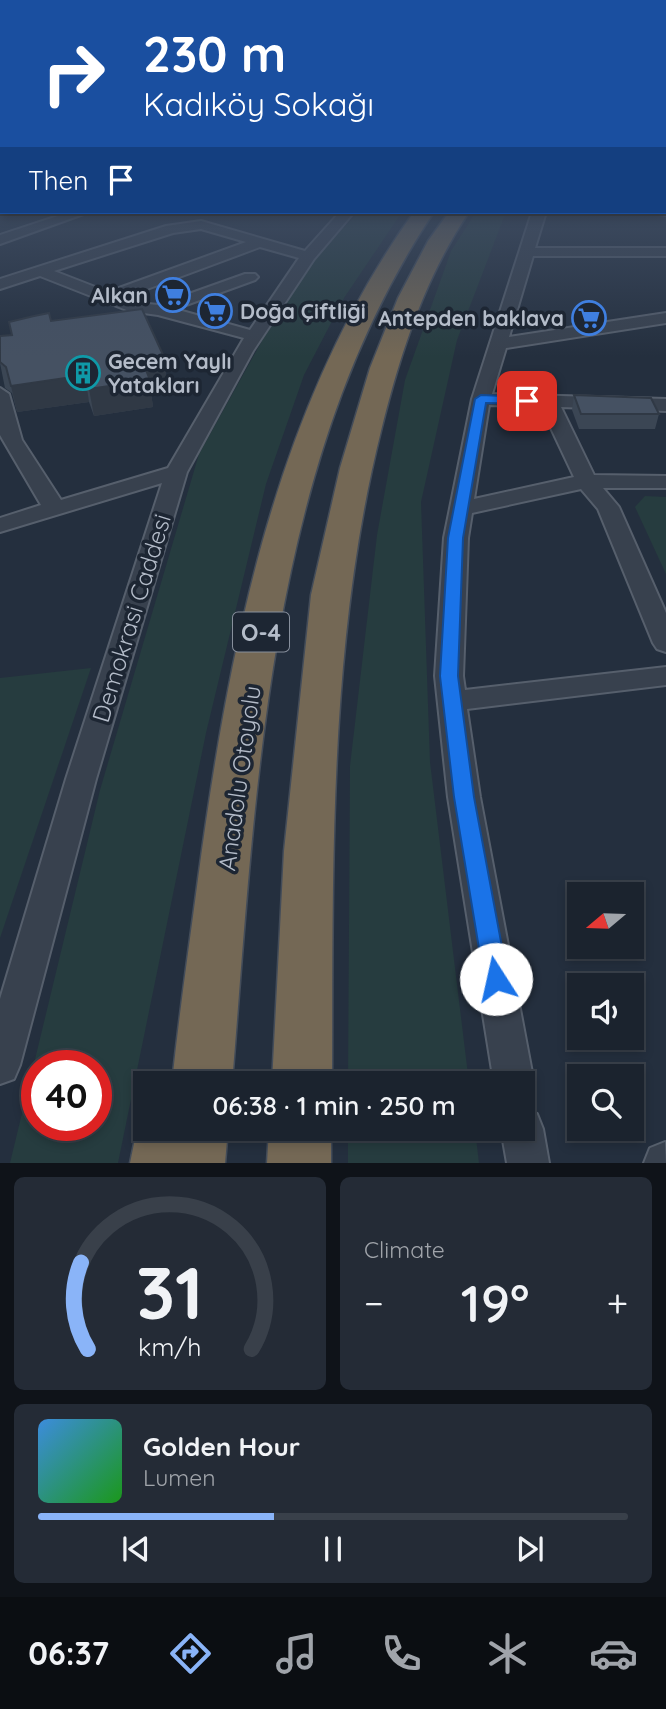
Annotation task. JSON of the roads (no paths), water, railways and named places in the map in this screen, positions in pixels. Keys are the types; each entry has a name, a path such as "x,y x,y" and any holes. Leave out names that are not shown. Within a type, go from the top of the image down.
{"highway":[{"name":"Anadolu Otoyolu","path":"203,1071 239,752 268,591 303,463 333,378 369,294 400,248"},
{"name":"O-4","path":"302,1071 309,851 330,595 356,468 383,368 410,298 435,248"},
{"path":"179,1071 239,752"},
{"path":"162,1163 167,1141"},
{"path":"193,1163 196,1141"},
{"path":"299,1163 300,1141"}],"street":[{"path":"0,284 111,248"},
{"path":"107,298 243,248"},
{"path":"282,248 308,256"},
{"name":"Demokrasi Caddesi","path":"0,1065 81,779 176,472 254,336 315,248"},
{"path":"512,1071 464,797 449,676 456,538 461,508 481,399 527,248"},
{"path":"526,252 666,253"},
{"path":"40,271 135,309 164,311 254,336"},
{"path":"115,320 164,311 250,277"},
{"path":"497,344 666,318"},
{"path":"0,394 2,414 15,448 48,493 53,507"},
{"path":"481,399 666,405"},
{"path":"548,401 586,481 608,507 666,643"},
{"path":"0,525 176,472"},
{"path":"461,508 586,481 666,482"},
{"path":"453,701 666,676"},
{"path":"524,1141 528,1163"}],"place":[{"name":"Alkan","path":"173,295"},
{"name":"Doğa Çiftliği","path":"215,311"},
{"name":"Antepden baklava","path":"589,318"},
{"name":"Gecem Yaylı Yatakları","path":"83,373"}]}
